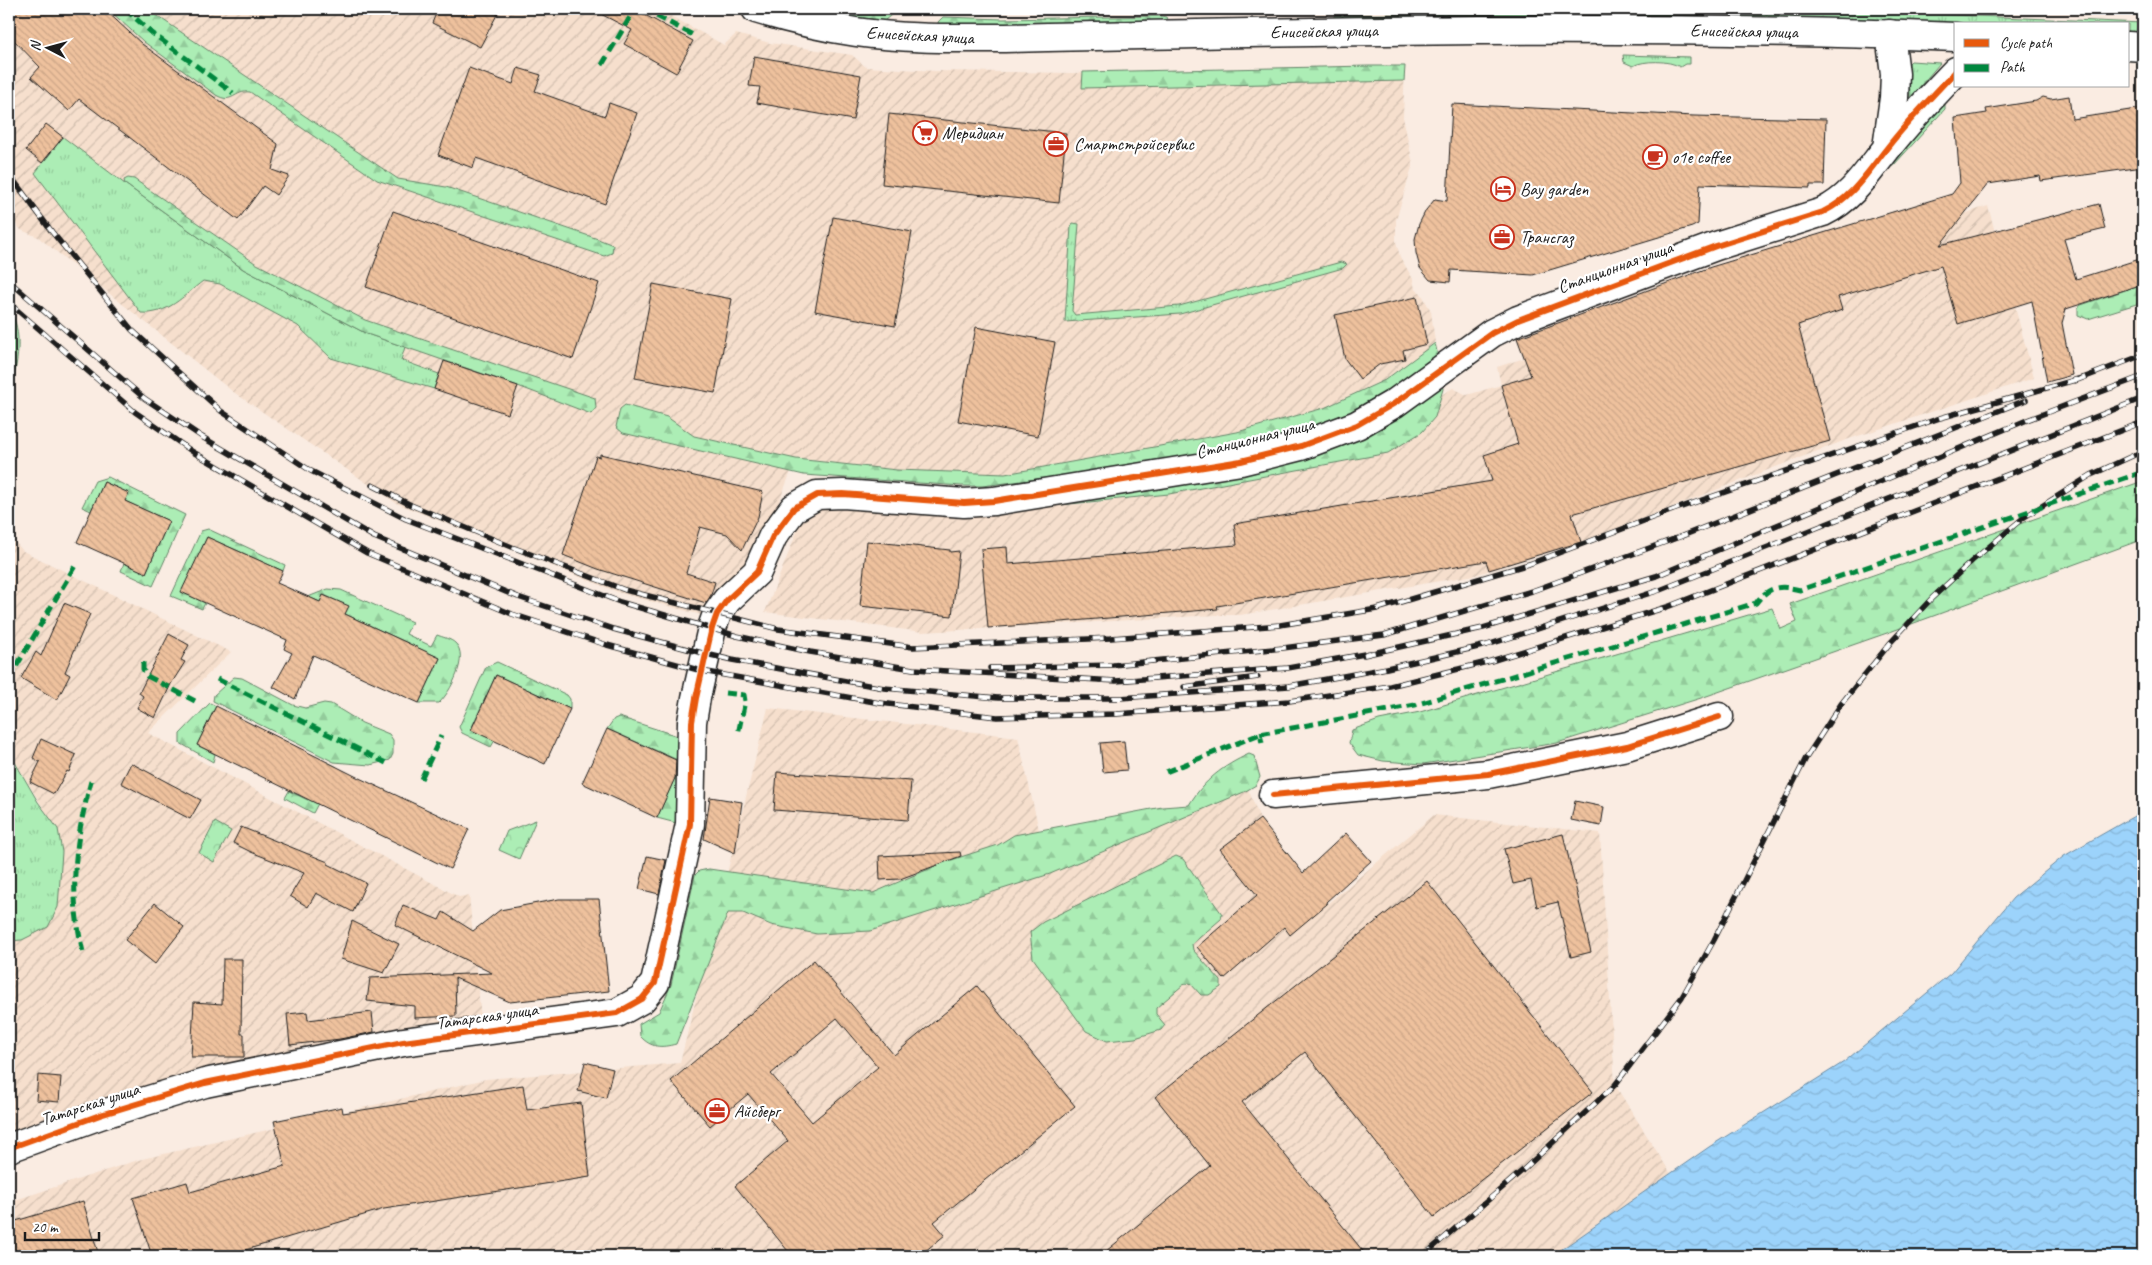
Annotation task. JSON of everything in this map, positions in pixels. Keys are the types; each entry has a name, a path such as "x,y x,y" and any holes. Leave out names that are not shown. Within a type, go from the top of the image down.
{"street":[{"name":"Енисейская улица","path":"756,9 797,21 856,32 941,38 1467,29 1890,34 1954,37"},
{"name":"Станционная улица","path":"1887,148 1894,98 1895,74 1890,34"},
{"path":"2130,46 2143,47"},
{"name":"Станционная улица","path":"702,671 717,614 727,600 757,572 773,536 794,508 817,495 843,494 964,503 994,501 1241,461 1301,446 1358,425 1395,403 1492,333 1518,320 1610,284 1716,246 1823,212 1838,205 1855,190 1887,148 1954,73"},
{"name":"Татарская улица","path":"9,1148 100,1115 205,1083 403,1042 617,1013 642,999 655,983 690,824 692,722 702,671"},
{"path":"1274,795 1488,774 1627,746 1719,716"}],"shaded area":[{"path":"9,9 658,9 724,45 736,34 770,43 852,55 866,67 936,71 1071,73 1405,66 1403,117 1413,164 1396,220 1396,241 1400,257 1413,279 1415,289 1421,293 1431,311 1435,343 1385,380 1324,408 1237,432 1005,474 897,470 796,459 731,623 620,593 396,503 232,391 38,237 21,230 9,216"},
{"path":"1988,206 2034,378 1846,440 1581,542 1475,575 1240,615 923,632 765,612 809,501 1013,508 1082,504 1169,494 1388,453 1435,417 1441,395 1453,388 1467,395 1501,385 1497,367"},
{"path":"9,535 23,551 231,652 148,733 459,897 469,895 481,1019 276,1056 9,1133 9,941 22,940 47,814 9,752"},
{"path":"768,708 1018,737 1041,839 1176,809 1247,786 1260,819 1327,904 1434,815 1600,833 1615,1085 1671,1174 1552,1256 9,1256 9,1202 138,1160 486,1079 680,1063"}],"green space":[{"path":"108,9 147,9 398,179 446,187 598,239 613,245 612,253 604,256 377,180 250,92 240,93 230,98 222,98 216,95 144,42"},
{"path":"799,9 883,9 889,11 891,15 884,21"},
{"path":"1600,9 1706,10 1710,12 1709,18 1597,17 1596,13"},
{"path":"1737,11 1858,11 2119,22 1954,22 1954,24 1738,18"},
{"path":"1560,12 1563,19 1331,19 1335,15"},
{"path":"943,17 1003,19 1166,17 1168,21 939,27 938,22"},
{"path":"2130,22 2143,23 2143,35 2130,34"},
{"path":"1623,55 1690,57 1690,64 1680,67 1670,63 1650,62 1633,66 1624,62"},
{"path":"1911,61 1940,63 1910,98 1909,63"},
{"path":"1405,66 1404,81 1082,88 1083,72"},
{"path":"1945,100 1945,109 1893,166 1889,167 1888,159"},
{"path":"63,137 243,269 367,334 405,347 401,360 439,374 434,389 331,358 298,326 220,284 203,281 167,308 151,313 141,313 35,173"},
{"path":"128,178 134,179 255,263 365,320 595,398 596,408 591,414 518,386 367,334 243,269 125,184 124,180"},
{"path":"1073,223 1079,224 1072,311 1075,315 1179,306 1341,262 1347,264 1343,268 1180,314 1065,322 1071,226"},
{"path":"2143,284 2143,302 2088,319 2078,315 2078,307 2081,305"},
{"path":"9,311 17,327 18,349 15,371 9,388"},
{"path":"1435,343 1438,356 1388,392 1333,420 1287,437 1191,457 982,486 804,475 623,433 616,427 620,409 625,405 667,417 694,436 796,459 897,470 1005,474 1237,432 1324,408 1385,380"},
{"path":"1442,385 1443,389 1435,417 1422,432 1388,453 1169,494 1050,506 1053,503 1246,472"},
{"path":"108,477 185,515 153,586 121,571 124,563 146,573 169,521 125,501 128,493 104,482 91,511 82,507 95,481"},
{"path":"2143,481 2143,538 2138,541 1887,633 1701,698 1557,743 1423,764 1383,761 1358,755 1349,743 1352,730 1379,720 1420,712 1772,608 1781,629 1797,622 1790,604"},
{"path":"208,529 285,565 283,571 207,537 182,592 205,603 202,609 171,596 201,531"},
{"path":"328,589 341,590 412,622 406,634 431,646 437,635 455,643 459,649 460,656 457,674 439,703 419,703 440,658 345,614 348,606 324,595 320,602 308,597"},
{"path":"497,662 567,695 570,699 570,709 496,675 471,729 495,740 491,747 462,733 459,727 486,667"},
{"path":"234,677 242,678 293,705 305,708 324,703 331,704 362,723 389,734 393,740 393,754 390,760 370,765 334,762 213,701 214,695"},
{"path":"210,703 216,706 197,745 215,754 213,762 180,743 180,734"},
{"path":"619,717 690,740 692,753 676,823 657,818 682,762 607,729 614,719"},
{"path":"9,752 38,802 58,829 62,852 58,907 48,927 22,940 9,941"},
{"path":"1249,754 1254,756 1260,777 1256,785 1244,792 1050,874 870,931 817,934 771,925 743,913 728,913 676,1044 656,1046 648,1043 640,1036 639,1024 659,1012 671,985 695,875 699,871 709,869 873,893 945,862 998,845 1014,835 1162,807 1189,805 1201,788 1215,775"},
{"path":"327,762 337,767 313,813 285,798 289,791 308,800"},
{"path":"536,820 519,859 499,850 507,831"},
{"path":"215,822 231,831 214,862 199,853"},
{"path":"1176,856 1183,859 1222,914 1221,919 1192,944 1193,950 1221,981 1221,987 1209,995 1201,995 1190,983 1183,985 1156,1008 1156,1014 1165,1025 1161,1030 1135,1038 1107,1041 1086,1031 1033,958 1030,932 1043,922"}],"water":[{"path":"2143,811 2143,1256 1552,1256 1709,1147 1844,1062 1951,973 2013,898 2064,856"}],"building":[{"path":"9,9 104,9 142,44 278,144 272,170 289,176 276,195 263,186 238,220 79,99 69,111 31,77 40,67 9,35"},
{"path":"438,9 500,9 480,47 432,23"},
{"path":"591,9 634,9 693,41 676,73 624,44 632,30"},
{"path":"754,56 861,75 853,120 757,103 760,87 749,86"},
{"path":"469,68 513,84 518,68 541,75 535,91 605,116 609,103 637,113 605,204 476,158 473,168 438,155"},
{"path":"2069,96 2072,119 2143,108 2143,167 2041,181 2040,176 1988,184 1940,245 2099,204 2105,229 2064,239 2076,279 2143,258 2143,284 2066,309 2062,323 2072,375 2047,382 2032,301 1958,324 1941,266 1838,297 1842,310 1798,325 1830,441 1572,514 1581,542 1489,570 1486,561 1217,606 1218,609 988,628 981,549 1007,547 1008,564 1237,545 1234,524 1492,481 1484,455 1518,444 1501,385 1531,376 1517,338 1711,267 1952,194 1960,183 1955,118 1987,113 1986,109 2036,101 2043,97 2051,99"},
{"path":"1452,104 1694,116 1826,119 1824,185 1810,185 1810,188 1700,184 1698,224 1692,227 1533,275 1451,270 1450,282 1430,280 1420,268 1415,239 1419,224 1426,210 1435,199 1447,201"},
{"path":"889,114 1066,133 1059,203 882,184"},
{"path":"46,124 63,137 42,163 26,150"},
{"path":"393,211 599,283 573,359 366,287"},
{"path":"833,217 912,232 895,326 815,311"},
{"path":"653,284 732,299 715,393 635,378"},
{"path":"1417,297 1427,344 1403,350 1405,359 1380,364 1360,379 1345,359 1335,315"},
{"path":"976,327 1055,342 1038,436 958,421"},
{"path":"444,361 518,386 508,414 434,389"},
{"path":"600,454 763,492 758,517 742,550 727,534 700,527 686,573 715,582 706,603 598,569 563,555 596,456 600,457"},
{"path":"104,482 129,493 125,501 169,521 146,573 77,542"},
{"path":"207,537 283,571 277,583 320,602 323,595 349,606 345,614 440,658 419,703 313,655 295,699 273,687 292,653 284,649 287,640 181,592"},
{"path":"867,541 950,550 950,552 959,551 952,616 860,606"},
{"path":"64,603 90,614 65,672 70,675 57,700 21,678 36,652 41,656"},
{"path":"169,634 189,645 181,660 185,662 171,684 155,718 137,708 143,696 139,693"},
{"path":"496,675 570,709 545,764 471,730"},
{"path":"216,706 357,777 469,829 450,869 197,745"},
{"path":"607,729 676,760 675,778 657,818 582,783"},
{"path":"41,739 76,755 69,772 67,771 54,794 30,782 40,762 33,758"},
{"path":"1124,741 1127,770 1103,772 1100,743"},
{"path":"131,763 201,800 190,819 121,783"},
{"path":"777,772 911,781 908,820 774,810"},
{"path":"710,797 742,802 735,853 704,839"},
{"path":"1575,801 1604,807 1601,826 1571,820"},
{"path":"1260,819 1303,873 1346,833 1371,861 1326,902 1327,904 1290,935 1284,927 1224,979 1197,947 1257,895 1220,849"},
{"path":"241,827 328,862 328,864 366,883 353,912 316,893 308,907 290,896 304,873 233,843"},
{"path":"1563,834 1591,952 1571,957 1558,902 1537,907 1531,880 1513,884 1504,849"},
{"path":"960,852 961,856 900,879 880,880 879,856"},
{"path":"647,856 666,860 659,894 639,889"},
{"path":"1427,881 1593,1092 1434,1217 1305,1052 1242,1102 1367,1256 1100,1256 1210,1166 1155,1097"},
{"path":"559,899 599,899 609,991 510,1002 455,978 456,1016 415,1018 415,1006 367,1001 370,978 492,973 395,925 403,905 439,920 443,912 473,931 500,910"},
{"path":"155,903 184,927 155,964 125,940"},
{"path":"352,921 399,944 384,973 341,959"},
{"path":"223,959 242,959 241,1034 244,1034 244,1057 191,1057 194,1002 222,1004"},
{"path":"814,960 894,1055 977,986 1075,1106 934,1222 945,1235 919,1256 792,1256 735,1186 788,1141 748,1094 710,1126 671,1081","holes":["837,1018 878,1067 812,1122 771,1074"]},
{"path":"307,1012 308,1020 372,1012 374,1032 340,1039 290,1045 287,1014"},
{"path":"585,1062 613,1069 606,1098 578,1091"},
{"path":"38,1075 61,1077 59,1102 36,1100"},
{"path":"523,1085 527,1110 581,1103 590,1177 384,1209 225,1256 152,1256 133,1198 187,1182 190,1192 285,1166 274,1121 342,1107 343,1113"},
{"path":"83,1201 99,1256 9,1256 9,1223"}],"railway":[{"path":"9,174 52,232 132,330 221,411 311,471 406,519 620,602 737,636 810,652 913,669 1116,681 1288,668 1370,653"},
{"path":"9,281 144,398 202,437 374,537 518,597 613,629 706,654 884,688 998,698 1120,698 1289,686 1387,668 1487,645 1660,590 2143,398"},
{"path":"9,303 135,412 193,452 367,553 512,614 607,645 702,671 880,703 997,717 1117,714 1289,701 1390,686 1491,661 1667,607 2143,422"},
{"path":"2075,381 2143,355"},
{"path":"1364,655 1483,628 1656,576 2027,420 2143,376"},
{"path":"372,485 411,505 512,547 625,590 778,629 913,647 1111,638 1280,625 1377,609 1529,564 1673,510 1940,418 2082,378"},
{"path":"990,668 1113,665 1283,648 1384,635 1532,591 1682,536 2026,400"},
{"path":"1423,1256 1523,1170 1615,1085 1682,997 1714,940 1806,758 1841,704 1891,642 1932,598 2023,518 2091,475 2143,451"},
{"path":"1184,687 1258,677"}],"marked path":[{"path":"125,9 152,33 233,93"},
{"path":"602,65 633,12 639,9"},
{"path":"643,9 695,36"},
{"path":"1260,734 1415,705 1756,603 1765,593 1775,588 1800,590 2143,472"},
{"path":"9,679 76,564"},
{"path":"143,662 143,669 147,676 195,701"},
{"path":"217,679 386,763"},
{"path":"725,693 744,695 745,701 738,734"},
{"path":"1166,772 1260,734 1262,743"},
{"path":"421,779 441,736"},
{"path":"83,952 78,929 75,866 77,845 91,781"}],"cycle path":[{"path":"9,1148 100,1115 205,1083 403,1042 617,1013 642,999 655,983 690,824 692,722 712,628 717,614 727,600 757,572 773,536 794,508 817,495 843,494 964,503 994,501 1241,461 1301,446 1357,425 1395,403 1492,333 1518,320 1716,246 1823,212 1851,192 1903,128 1954,73"},
{"path":"1273,795 1488,774 1627,746 1719,717"}],"place":[{"name":"Меридиан","path":"925,133"},
{"name":"Смартстройсервис","path":"1056,144"},
{"name":"o1e coffee","path":"1655,157"},
{"name":"Bay garden","path":"1503,189"},
{"name":"Трансгаз","path":"1502,237"},
{"name":"Айсберг","path":"717,1111"}]}
